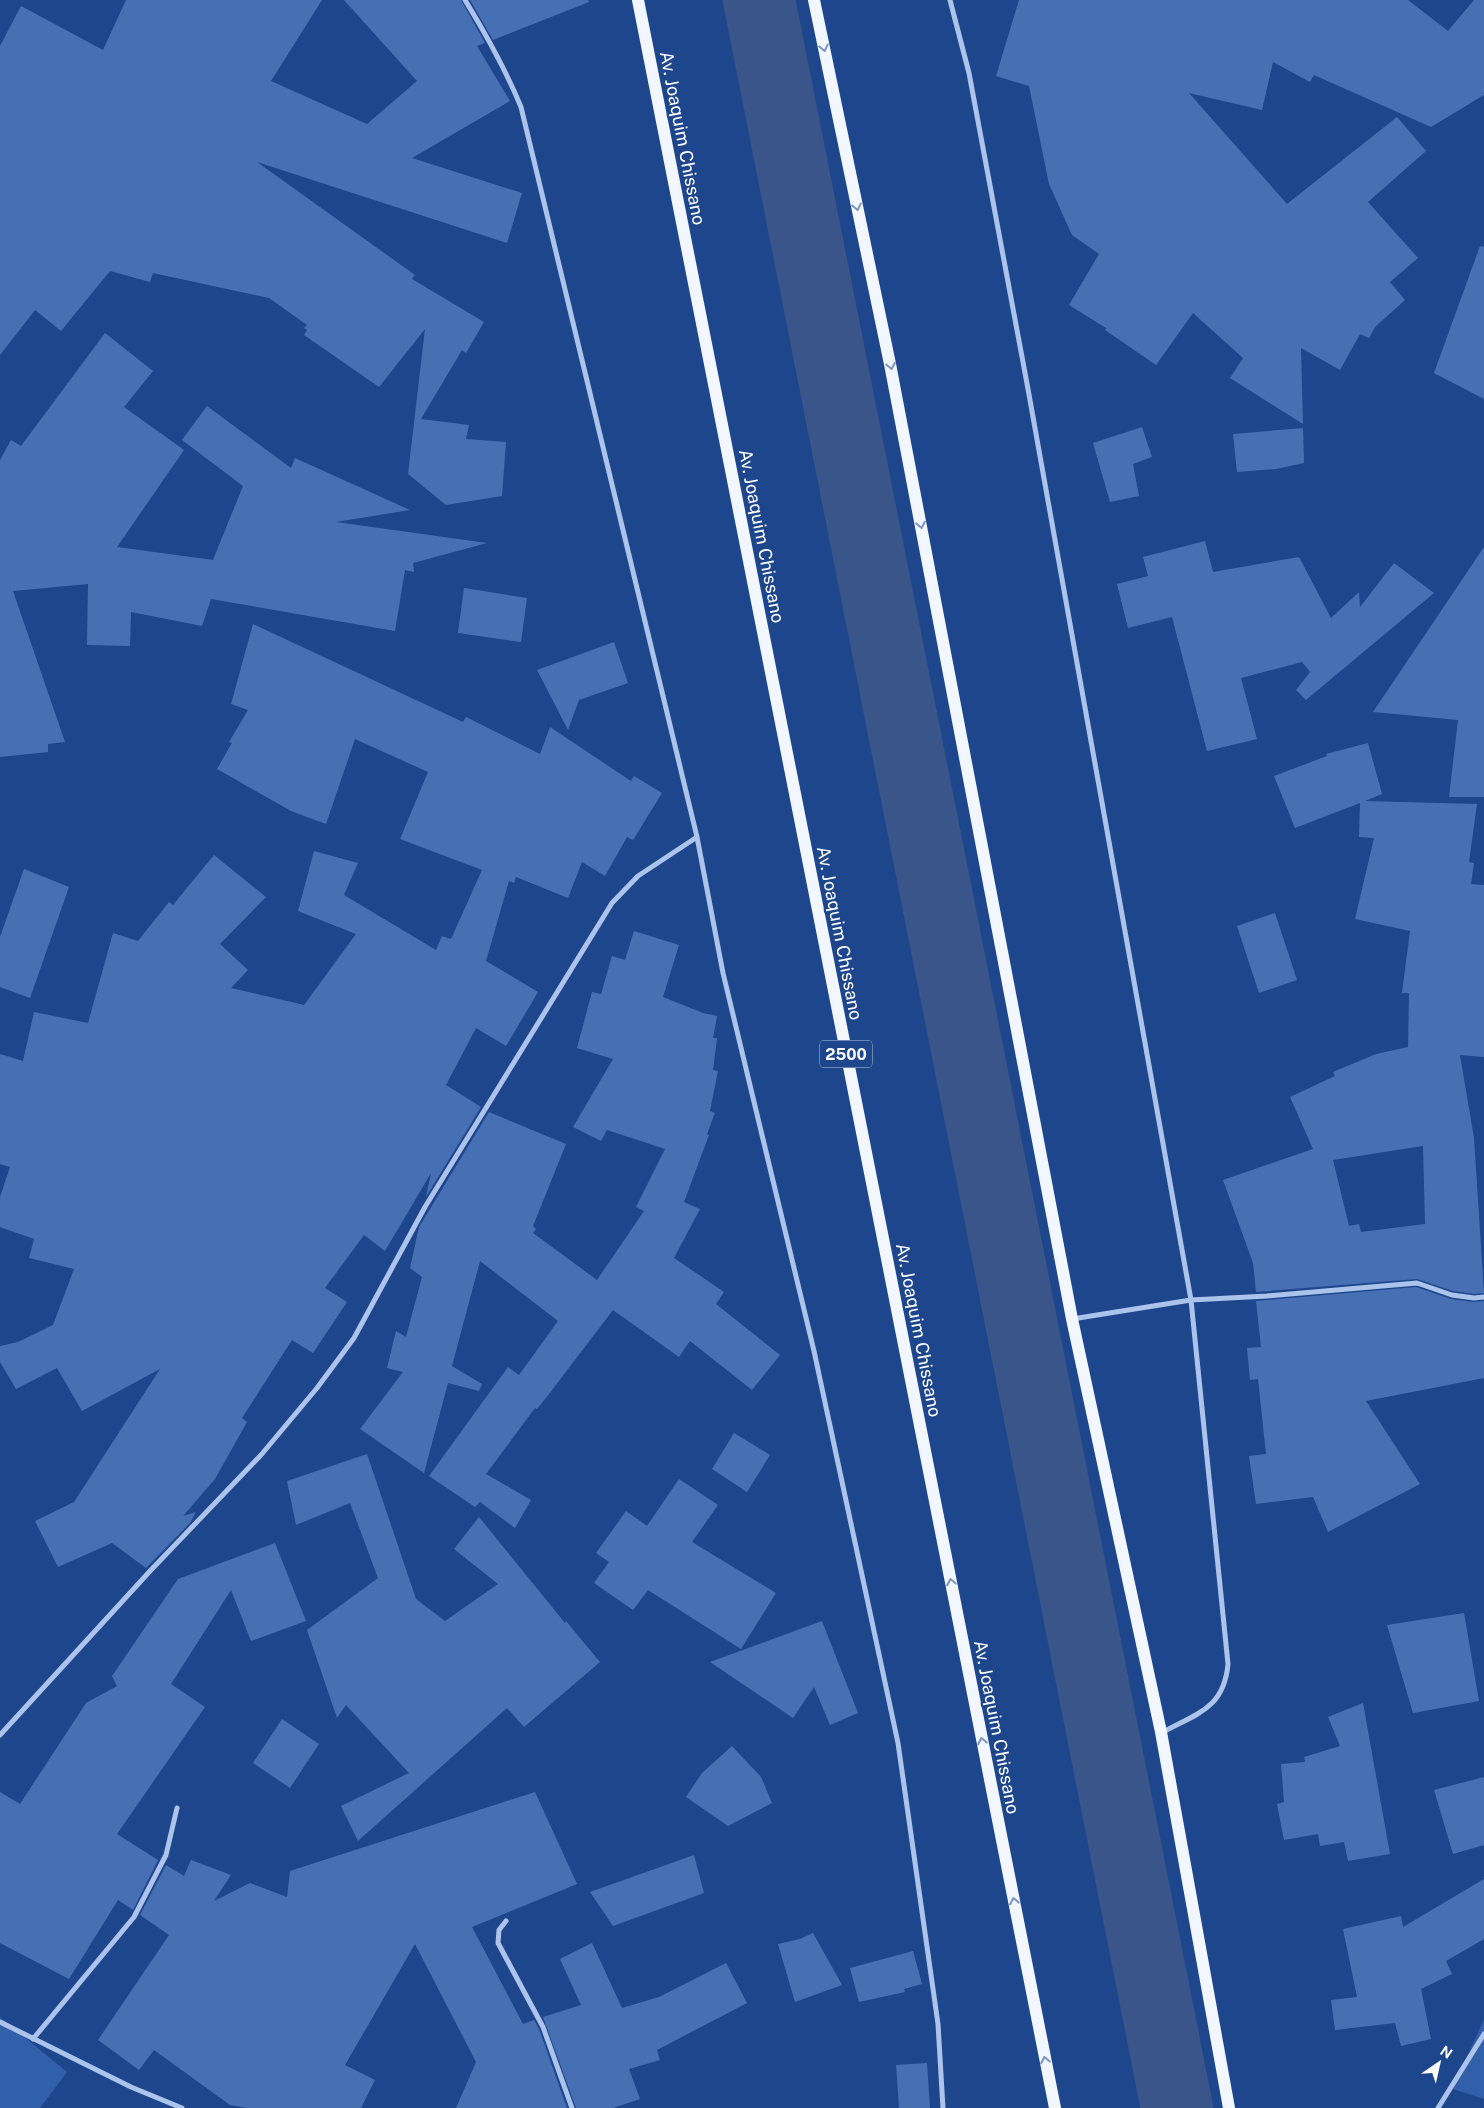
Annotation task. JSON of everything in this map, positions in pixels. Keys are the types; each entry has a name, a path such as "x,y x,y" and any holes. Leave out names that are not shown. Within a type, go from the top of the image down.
{"main road":[{"name":"Av. Joaquim Chissano","path":"638,0 1055,2108"},
{"path":"814,0 890,364 1072,1319 1161,1732 1229,2108"}],"street":[{"path":"465,0 506,70 521,107 697,837 723,973 814,1351 898,1744 938,2024 943,2108"},
{"path":"950,0 969,74 1028,389 1191,1300 1228,1664 1227,1681 1220,1695 1208,1708 1161,1732"},
{"path":"0,1735 151,1570 261,1455 317,1388 354,1338 425,1207 612,903 638,876 697,837"},
{"path":"1072,1319 1191,1300 1266,1296 1417,1283 1452,1294 1474,1298 1484,1297"},
{"path":"33,2039 134,1917 166,1855 178,1808"},
{"path":"506,1921 498,1930 498,1943 543,2027 572,2108"},
{"path":"0,2022 131,2087 182,2108"},
{"path":"1438,2108 1484,2034"}],"shaded area":[{"path":"0,2017 67,2072 40,2108 0,2108"},
{"path":"1484,2019 1484,2099 1453,2089"}],"building":[{"path":"126,0 322,0 271,81 367,124 417,81 344,0 461,0 485,43 477,46 510,101 412,158 522,193 507,243 257,162 415,275 412,279 484,322 466,353 462,350 421,419 469,425 466,439 506,442 502,496 446,505 408,474 425,329 379,387 304,335 307,330 304,328 307,325 269,298 153,273 150,282 110,271 61,331 35,310 0,355 0,46 21,6 103,50"},
{"path":"470,0 588,0 589,2 493,40"},
{"path":"1019,0 1408,0 1448,31 1474,0 1484,0 1484,95 1431,127 1314,75 1310,82 1273,62 1262,110 1189,93 1287,204 1397,117 1426,151 1368,202 1418,258 1390,282 1405,300 1375,327 1369,338 1360,334 1340,370 1301,348 1303,424 1230,378 1243,358 1193,313 1156,365 1105,330 1106,328 1069,305 1099,254 1072,235 1049,184 1029,86 996,76"},
{"path":"1480,246 1484,247 1484,399 1434,373"},
{"path":"105,333 153,371 124,407 184,450 117,547 213,560 243,486 182,440 207,406 291,468 295,458 410,510 336,522 487,543 413,563 414,572 405,570 395,631 211,599 202,626 131,612 130,646 87,645 88,584 13,591 65,742 48,744 48,752 0,757 0,460 11,440 21,446"},
{"path":"1142,427 1152,457 1133,464 1139,496 1110,502 1093,443"},
{"path":"1303,428 1304,463 1276,469 1237,472 1233,434"},
{"path":"1205,541 1213,572 1299,557 1331,618 1359,592 1360,607 1394,563 1434,593 1306,700 1296,690 1310,672 1302,662 1241,678 1257,739 1207,751 1172,617 1128,628 1117,584 1148,576 1143,557"},
{"path":"1484,547 1484,797 1449,797 1458,720 1373,712"},
{"path":"464,588 527,598 521,642 458,633"},
{"path":"253,624 463,722 466,717 540,754 550,727 631,781 634,776 662,793 633,840 627,837 605,876 582,862 568,898 516,877 514,883 509,881 486,961 538,992 506,1046 476,1028 446,1085 481,1107 426,1197 431,1173 385,1251 364,1235 325,1288 347,1302 313,1353 292,1340 242,1418 247,1422 215,1479 183,1516 196,1512 190,1523 146,1568 112,1543 58,1567 35,1521 74,1502 160,1369 82,1411 57,1368 16,1389 0,1362 0,1346 18,1342 53,1325 74,1269 29,1258 34,1239 0,1227 0,1197 10,1167 0,1164 0,1054 23,1061 34,1012 88,1023 113,933 138,941 169,902 173,905 214,855 266,897 220,944 248,970 231,988 304,1005 356,934 298,911 314,851 358,863 344,895 436,950 442,936 451,939 482,870 400,839 428,772 355,739 326,824 291,811 217,769 232,743 229,742 248,710 231,704"},
{"path":"614,642 628,683 579,700 568,730 537,670"},
{"path":"1368,743 1382,794 1365,801 1477,804 1469,862 1474,863 1471,884 1484,885 1484,1057 1460,1055 1474,1138 1484,1293 1474,1294 1453,1291 1417,1279 1256,1292 1253,1263 1223,1180 1313,1149 1290,1097 1335,1076 1333,1072 1376,1054 1408,1047 1409,993 1402,993 1410,931 1355,919 1374,838 1359,837 1360,803 1295,828 1274,776 1327,756 1326,754","holes":["1423,1146 1425,1224 1361,1232 1359,1224 1349,1226 1333,1160"]},
{"path":"24,869 69,887 30,998 0,987 0,937"},
{"path":"1275,913 1297,980 1259,993 1237,926"},
{"path":"634,931 679,945 663,997 703,1013 717,1016 713,1038 717,1038 713,1070 718,1071 710,1111 715,1113 707,1134 709,1135 684,1202 700,1209 674,1258 724,1292 716,1304 780,1355 752,1390 690,1341 679,1357 613,1310 549,1394 537,1409 535,1408 486,1474 531,1500 515,1528 480,1502 475,1507 429,1476 508,1367 519,1375 558,1321 480,1261 452,1366 482,1384 479,1391 448,1383 424,1473 360,1429 403,1372 387,1368 396,1331 406,1337 422,1277 410,1268 419,1227 489,1112 566,1144 533,1226 536,1229 533,1233 597,1280 644,1211 636,1207 665,1149 607,1130 601,1141 573,1127 613,1059 577,1048 592,992 601,994 612,956 625,960"},
{"path":"1416,1287 1451,1299 1473,1302 1484,1301 1484,1378 1366,1401 1420,1484 1328,1532 1313,1497 1256,1504 1249,1456 1266,1454 1258,1379 1250,1380 1247,1348 1261,1347 1256,1301"},
{"path":"734,1433 770,1455 747,1492 712,1469"},
{"path":"367,1454 416,1599 445,1621 498,1584 454,1549 479,1517 565,1623 566,1621 600,1662 524,1727 507,1708 358,1841 341,1806 409,1773 346,1705 337,1718 307,1630 378,1578 350,1503 296,1525 287,1481"},
{"path":"679,1479 718,1505 692,1542 776,1593 741,1649 648,1590 633,1610 594,1583 609,1562 596,1553 626,1511 647,1526"},
{"path":"275,1543 306,1621 251,1641 231,1590 171,1684 205,1707 117,1834 158,1860 133,1910 118,1900 69,1979 0,1943 0,1792 20,1804 86,1703 117,1686 112,1676 178,1579"},
{"path":"1464,1613 1479,1701 1413,1713 1387,1625"},
{"path":"822,1621 858,1713 830,1725 814,1687 793,1718 710,1662"},
{"path":"1363,1703 1390,1854 1348,1861 1344,1842 1320,1846 1318,1834 1284,1840 1277,1804 1284,1802 1281,1764 1305,1762 1304,1757 1340,1746 1328,1717"},
{"path":"282,1719 319,1744 290,1788 253,1763"},
{"path":"732,1746 761,1777 772,1803 728,1826 686,1797 702,1773"},
{"path":"1484,1777 1484,1845 1453,1854 1434,1790"},
{"path":"535,1792 577,1884 472,1927 523,2024 534,2020 539,2029 567,2108 456,2108 476,2062 415,1944 345,2065 375,2080 361,2108 247,2108 230,2105 154,2050 139,2070 98,2040 169,1935 140,1915 166,1865 184,1876 191,1860 231,1875 214,1901 250,1883 287,1897 290,1871"},
{"path":"694,1855 704,1893 613,1926 590,1892"},
{"path":"1484,1879 1484,1939 1446,1961 1452,1974 1421,1989 1431,2039 1401,2046 1395,2023 1335,2030 1331,2000 1357,1997 1343,1929 1401,1916 1403,1927"},
{"path":"813,1933 842,1985 795,2002 778,1944 800,1939"},
{"path":"592,1943 622,2008 659,1997 726,1963 747,2003 657,2050 660,2060 629,2069 640,2099 613,2108 576,2108 543,2017 581,2005 560,1959"},
{"path":"913,1951 922,1984 904,1989 905,1992 859,2002 850,1968"},
{"path":"927,2063 930,2108 899,2108 896,2065"}],"waterway":[{"path":"759,0 1177,2108"}]}
